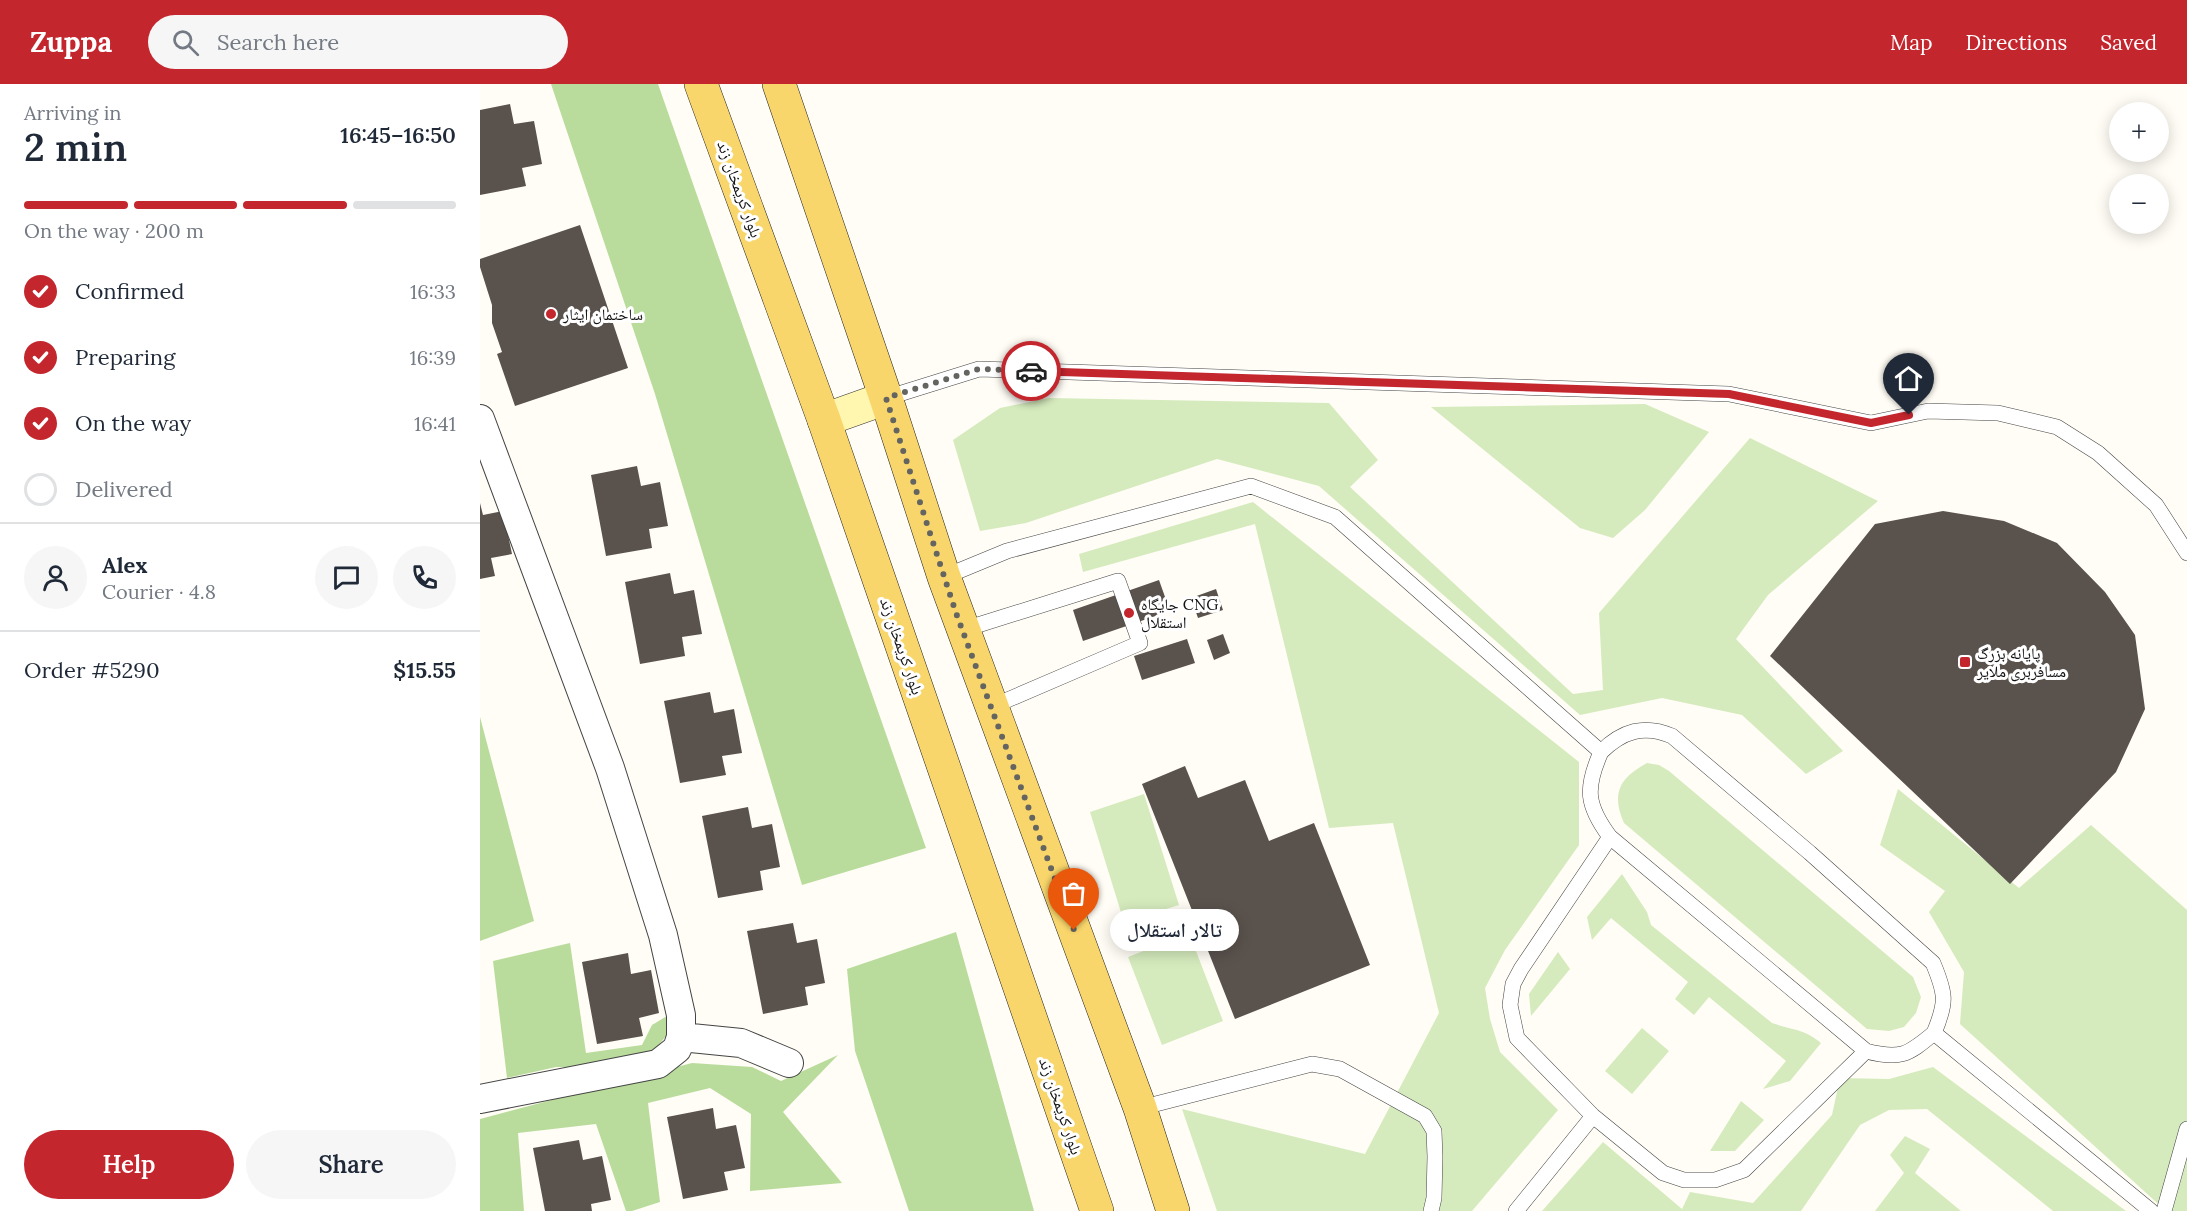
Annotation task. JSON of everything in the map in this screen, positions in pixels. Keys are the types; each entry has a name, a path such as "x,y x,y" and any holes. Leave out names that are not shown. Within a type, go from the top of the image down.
{"main road":[{"name":"بلوار کریمخان زند","path":"701,84 824,420 1097,1211"},
{"path":"779,84 886,398 944,577 1140,1108 1173,1211"},
{"path":"824,420 886,398"}],"street":[{"path":"480,1099 658,1064 677,1049 681,1038 681,1015 663,935 610,768 482,430"},
{"path":"681,1038 741,1043 789,1064"}],"lane":[{"path":"886,398 979,369 1729,394 1871,423 1928,411 1998,413 2057,427 2098,453 2156,506 2187,553"},
{"path":"944,577 1007,551 1251,486 1335,517 1601,752"},
{"path":"963,630 1118,581 1140,643 991,707"},
{"path":"1647,729 1658,730 1672,736 1767,816 1933,963 1944,988 1943,1011 1934,1033 1912,1052 1885,1056 1866,1051 1610,837 1599,822 1591,805 1589,789 1601,752 1613,740 1647,729"},
{"path":"1610,837 1521,969 1513,984 1510,1005 1517,1038 1593,1116 1663,1173 1684,1180 1715,1180 1744,1170 1866,1051"},
{"path":"1934,1033 2151,1211"},
{"path":"1140,1108 1312,1064 1340,1069 1425,1116 1434,1131 1436,1157 1431,1211"},
{"path":"1516,1211 1593,1116"},
{"path":"2164,1211 2187,1129"}],"green space":[{"path":"551,84 658,84 926,848 802,885 655,394"},
{"path":"1049,398 1329,403 1378,460 1350,487 1573,694 1603,690 1599,613 1750,438 1878,501 1768,595 1736,639 1843,751 1806,774 1742,715 1662,698 1580,715 1319,486 1217,459 1026,523 980,531 953,440 1000,408"},
{"path":"1645,404 1709,432 1645,510 1613,538 1580,528 1431,407"},
{"path":"1253,502 1579,762 1579,845 1505,950 1485,988 1490,1019 1500,1052 1558,1110 1472,1211 1217,1211 1182,1109 1365,1154 1439,1013 1393,823 1329,828 1255,524 1083,572 1079,554"},
{"path":"480,717 534,921 480,941"},
{"path":"1647,763 1659,765 1669,771 1913,977 1921,997 1916,1013 1904,1027 1889,1031 1867,1029 1624,823 1618,804 1620,788 1630,775"},
{"path":"1898,789 2019,888 2091,825 2187,910 2187,1211 2166,1211 1960,1024 1964,972 1929,912 1945,891 1880,845"},
{"path":"1144,794 1179,905 1124,922 1090,812"},
{"path":"1622,874 1647,912 1651,925 1772,1023 1804,1032 1821,1043 1790,1081 1763,1089 1786,1061 1709,997 1694,1015 1675,999 1688,982 1611,918 1592,940 1587,917"},
{"path":"956,932 1034,1211 909,1211 855,1051 847,969"},
{"path":"1189,933 1223,1021 1162,1045 1128,957"},
{"path":"570,943 586,1053 642,1045 652,1025 667,1016 667,1035 652,1053 593,1067 556,1067 507,1078 493,961"},
{"path":"1558,952 1570,969 1531,1016 1529,994"},
{"path":"1642,1028 1669,1051 1632,1094 1605,1071"},
{"path":"838,1055 783,1112 842,1183 750,1191 751,1114 710,1088 648,1103 660,1202 626,1211 596,1124 518,1133 524,1211 480,1211 480,1119 692,1063 752,1067 781,1081"},
{"path":"1933,1067 2126,1211 2053,1211 1927,1109 1889,1110 1860,1125 1801,1211 1542,1211 1603,1142 1682,1209 1690,1192 1753,1203 1832,1115 1840,1078 1889,1079"},
{"path":"1741,1101 1764,1120 1735,1151 1710,1151"},
{"path":"1905,1136 1930,1149 1915,1173 1961,1211 1875,1211 1904,1173 1890,1155"}],"building":[{"path":"510,104 514,124 534,121 542,164 522,168 526,186 480,195 480,110"},
{"name":"ساختمان ایثار","path":"580,225 628,368 515,406 497,354 502,352 492,323 492,305 480,267 480,259"},
{"path":"637,466 641,486 660,482 668,526 649,529 652,548 606,556 591,475"},
{"path":"480,503 483,515 503,511 512,554 491,558 495,576 480,579"},
{"path":"1943,511 2004,521 2057,543 2105,592 2135,635 2145,709 2116,772 2010,884 1770,656 1875,524"},
{"path":"670,573 674,594 694,590 702,634 682,637 685,656 640,664 625,582"},
{"path":"1159,580 1170,611 1083,641 1073,610"},
{"path":"1216,589 1223,610 1198,618 1191,598"},
{"path":"1223,634 1230,653 1214,660 1207,640"},
{"path":"1187,639 1195,663 1142,680 1134,656"},
{"path":"710,692 714,713 734,709 742,753 722,756 726,775 680,783 664,701"},
{"path":"1185,766 1198,798 1245,780 1269,841 1314,823 1370,965 1235,1019 1142,784"},
{"path":"748,807 752,828 772,824 780,867 760,871 763,890 718,898 702,816"},
{"path":"793,923 797,943 817,939 825,983 805,987 808,1005 763,1014 747,931"},
{"path":"628,953 631,974 651,970 659,1013 639,1018 643,1036 597,1044 582,962"},
{"path":"713,1108 716,1129 736,1125 745,1168 724,1172 728,1190 683,1199 667,1117"},
{"path":"579,1140 583,1160 602,1156 611,1200 591,1204 592,1211 545,1211 533,1148"}],"way so far":[{"path":"1031,371 979,369 886,398 956,613 1074,930"}],"place":[{"name":"ساختمان ایثار","path":"551,314"},
{"name":"جایگاه CNG استقلال","path":"1129,613"},
{"name":"پایانه بزرگ مسافربری ملایر","path":"1965,662"},
{"name":"تالار استقلال","path":"1074,930"}],"route":[{"path":"1031,371 1729,394 1871,423 1909,415"}]}
